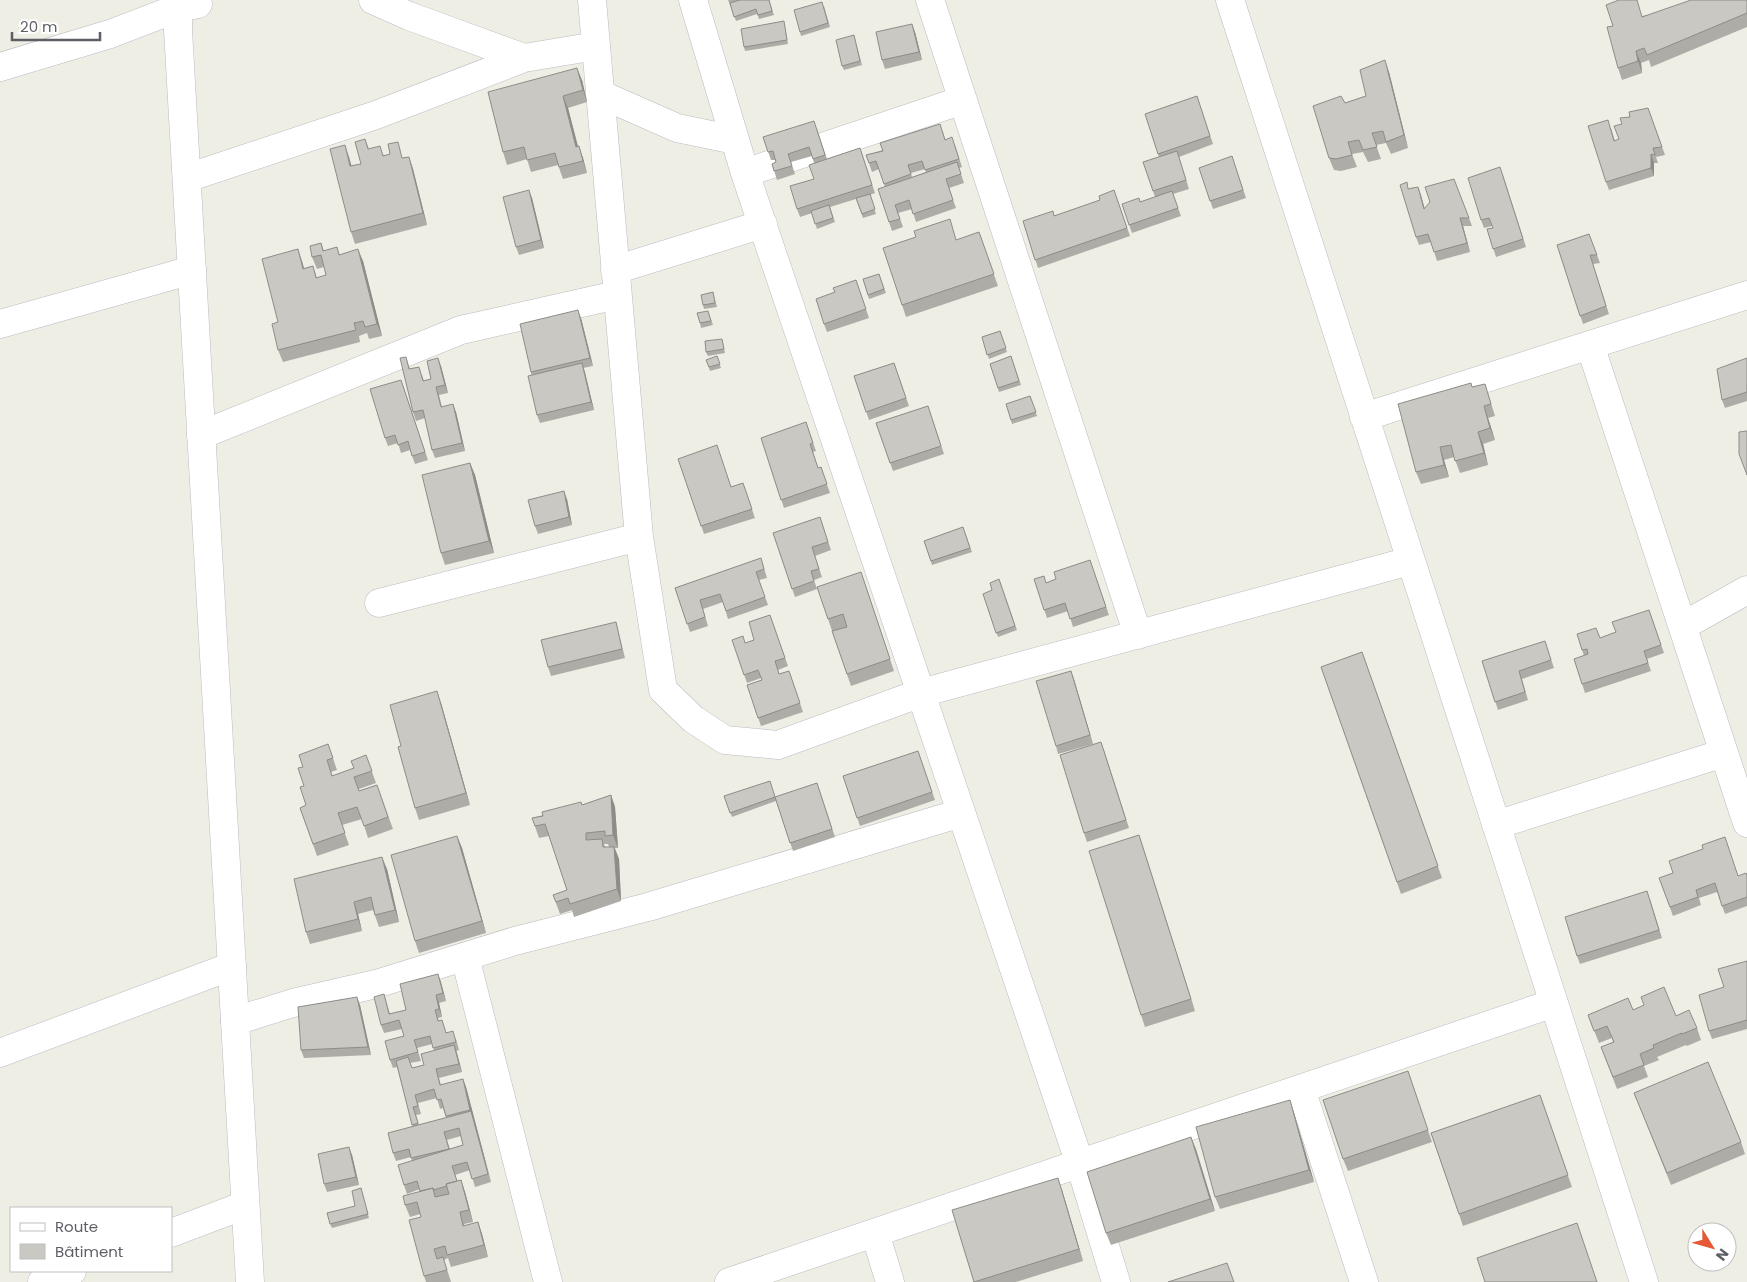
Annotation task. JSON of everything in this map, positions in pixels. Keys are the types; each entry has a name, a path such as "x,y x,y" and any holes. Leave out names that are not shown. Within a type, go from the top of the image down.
{"street":[{"path":"373,0 409,16 524,58"},
{"path":"592,0 639,537 663,690 693,718 725,740 778,745 921,692 1410,561"},
{"path":"693,0 745,173 1080,1164 1116,1282"},
{"path":"930,0 1138,635"},
{"path":"1230,0 1644,1282"},
{"path":"0,67 110,34 197,3 186,178 250,1282"},
{"path":"186,178 376,115 524,58 596,46"},
{"path":"600,94 677,128 735,140"},
{"path":"745,173 963,100"},
{"path":"201,435 461,330 616,283 762,224"},
{"path":"0,324 192,270"},
{"path":"1364,417 1747,295"},
{"path":"1590,345 1747,823"},
{"path":"379,603 639,537"},
{"path":"1682,626 1747,590"},
{"path":"1496,826 1724,753"},
{"path":"235,1021 293,1003 376,984 515,941 648,907 961,813"},
{"path":"465,956 548,1282"},
{"path":"0,1053 232,966"},
{"path":"729,1282 1554,1004"},
{"path":"1301,1089 1364,1282"},
{"path":"172,1233 245,1206"},
{"path":"875,1233 890,1282"},
{"path":"42,1282 69,1272"}],"building":[{"path":"740,0 769,0 772,11 758,15 756,9 734,17 730,3"},
{"path":"1619,0 1637,0 1642,17 1691,0 1747,0 1747,13 1647,55 1644,48 1636,51 1638,61 1618,68 1607,27 1613,26 1606,5"},
{"path":"822,2 828,23 800,32 794,10"},
{"path":"784,21 787,40 744,47 741,29"},
{"path":"912,24 919,52 882,60 876,32"},
{"path":"854,35 860,61 842,66 836,40"},
{"path":"1385,60 1404,135 1386,142 1383,131 1372,133 1377,147 1363,150 1359,140 1348,142 1352,155 1336,159 1329,158 1313,106 1341,96 1345,103 1366,96 1360,70"},
{"path":"577,68 583,90 563,96 576,147 579,146 583,161 559,167 555,153 527,160 524,147 503,152 488,92"},
{"path":"1197,96 1210,136 1158,154 1145,114"},
{"path":"1648,108 1662,147 1653,148 1655,155 1651,154 1651,168 1606,182 1588,126 1608,120 1614,141 1619,139 1614,126 1622,124 1620,118 1630,117 1629,112"},
{"path":"814,121 825,155 813,159 809,147 788,154 792,166 774,171 772,164 776,162 773,151 768,152 763,137"},
{"path":"940,124 945,140 952,137 959,159 925,170 922,161 908,165 911,174 884,184 876,161 869,163 866,155 883,151 880,143"},
{"path":"365,139 368,149 380,146 383,156 390,154 388,144 398,142 402,158 409,157 423,213 351,232 330,149 345,145 350,166 361,164 355,142"},
{"path":"860,148 872,185 797,209 790,186 814,179 809,165"},
{"path":"1177,151 1186,180 1153,191 1143,162"},
{"path":"1232,156 1243,190 1210,201 1199,168"},
{"path":"957,162 961,174 946,179 953,200 913,214 909,200 895,205 900,219 889,222 878,189"},
{"path":"1500,167 1523,239 1493,249 1487,229 1493,228 1489,218 1481,220 1468,178"},
{"path":"1454,179 1469,218 1460,218 1467,243 1434,252 1428,234 1416,237 1400,185 1407,182 1408,189 1418,187 1424,209 1430,202 1425,187"},
{"path":"529,190 541,240 516,247 503,197"},
{"path":"1114,190 1127,228 1035,260 1023,221 1053,211 1054,216 1100,200 1099,196"},
{"path":"1172,191 1178,208 1129,225 1122,204 1139,198 1140,202"},
{"path":"870,194 875,209 862,214 856,198"},
{"path":"829,205 833,218 815,224 811,211"},
{"path":"950,219 956,240 979,232 994,274 902,305 883,248 916,237 914,231"},
{"path":"1589,234 1597,255 1590,255 1606,306 1580,316 1557,245"},
{"path":"321,243 323,251 337,247 339,255 358,249 377,324 365,327 363,321 354,323 356,330 278,350 272,324 278,322 262,259 298,249 303,269 313,266 316,278 326,275 321,255 312,257 310,246"},
{"path":"879,274 884,289 868,295 863,279"},
{"path":"856,280 866,309 824,324 816,299 835,292 833,288"},
{"path":"713,292 715,303 703,305 701,295"},
{"path":"578,310 590,358 531,372 520,324"},
{"path":"708,311 711,321 700,323 697,313"},
{"path":"1000,331 1006,348 987,355 982,337"},
{"path":"722,339 724,349 706,352 705,341"},
{"path":"717,356 720,364 709,367 706,360"},
{"path":"1011,356 1019,381 998,388 990,364"},
{"path":"406,357 409,369 419,367 423,381 431,379 427,361 438,358 445,385 436,387 441,407 453,404 462,443 432,450 423,410 413,412 400,358"},
{"path":"1747,358 1747,392 1722,400 1717,369"},
{"path":"582,363 591,402 537,415 528,376"},
{"path":"894,363 906,398 866,412 854,376"},
{"path":"401,380 425,452 412,456 408,441 398,445 395,435 385,438 370,389"},
{"path":"1471,383 1472,387 1485,384 1491,404 1484,406 1490,428 1478,432 1484,453 1455,461 1451,445 1440,447 1444,465 1416,472 1398,404"},
{"path":"1030,396 1036,412 1011,420 1006,404"},
{"path":"928,406 941,446 890,463 876,423"},
{"path":"806,422 813,443 810,444 818,468 821,467 827,484 781,500 761,438"},
{"path":"1747,431 1747,475 1739,454 1739,432"},
{"path":"717,445 731,487 743,483 752,509 701,526 678,459"},
{"path":"470,463 489,541 441,553 422,475"},
{"path":"564,491 569,517 535,526 528,500"},
{"path":"820,517 828,542 812,547 819,569 811,571 814,581 792,589 773,533"},
{"path":"963,527 970,548 931,561 924,541"},
{"path":"761,558 764,569 756,572 765,597 726,611 720,594 700,600 705,617 687,624 675,588"},
{"path":"1090,560 1106,607 1070,619 1065,603 1044,610 1034,579 1044,576 1046,583 1056,579 1054,572"},
{"path":"861,572 890,659 847,674 832,631 847,627 843,614 828,619 817,587"},
{"path":"999,579 1015,626 996,633 983,594 992,590 990,583"},
{"path":"1649,610 1661,645 1644,651 1648,663 1582,684 1574,659 1588,654 1587,649 1582,650 1577,634 1596,628 1600,638 1616,632 1612,622"},
{"path":"770,615 785,658 775,661 779,674 789,671 800,703 758,718 747,685 762,680 758,670 744,675 732,640 743,636 745,643 754,640 749,622"},
{"path":"616,622 622,649 548,667 541,640"},
{"path":"1545,641 1551,660 1519,671 1525,692 1495,702 1482,661"},
{"path":"1362,652 1438,866 1397,882 1321,667"},
{"path":"1071,671 1090,735 1056,746 1036,681"},
{"path":"437,691 466,793 415,808 398,747 401,746 390,705"},
{"path":"1101,742 1126,820 1084,833 1060,755"},
{"path":"328,744 333,758 327,760 332,776 354,768 351,761 366,755 372,771 354,777 359,791 377,785 388,817 364,826 357,807 338,813 345,833 313,844 300,808 306,805 300,787 304,786 298,768 303,767 299,755"},
{"path":"918,751 932,792 857,818 843,776"},
{"path":"770,781 775,797 730,813 724,796"},
{"path":"817,783 832,829 790,843 775,797"},
{"path":"611,795 613,835 605,836 605,831 586,833 586,840 602,839 603,847 614,847 617,889 570,904 568,898 556,902 553,895 567,890 545,824 535,826 532,818 543,816 542,812 581,802 582,805"},
{"path":"1139,835 1191,999 1141,1015 1089,851"},
{"path":"457,836 482,921 415,941 391,855"},
{"path":"1725,837 1738,876 1746,873 1747,897 1722,906 1715,883 1696,890 1698,897 1670,907 1659,878 1673,873 1669,861 1703,849 1702,845"},
{"path":"382,857 395,910 375,915 371,897 354,902 358,919 306,932 294,879"},
{"path":"1647,891 1659,930 1577,956 1565,917"},
{"path":"1747,961 1747,1020 1709,1031 1699,995 1724,987 1718,969"},
{"path":"438,974 443,993 436,995 439,1009 435,1010 438,1021 442,1020 446,1033 453,1031 456,1042 433,1048 430,1036 414,1040 418,1052 390,1060 385,1041 404,1036 399,1020 381,1025 374,997 384,994 389,1014 406,1010 400,984"},
{"path":"1664,987 1676,1016 1689,1010 1697,1028 1653,1045 1654,1048 1640,1054 1644,1065 1613,1077 1601,1047 1614,1042 1607,1026 1594,1031 1588,1015 1628,998 1633,1010 1644,1005 1641,997"},
{"path":"357,997 368,1047 301,1050 298,1007"},
{"path":"454,1045 459,1064 436,1069 440,1085 463,1079 470,1110 446,1116 441,1099 437,1100 434,1089 415,1095 418,1106 413,1107 418,1123 412,1125 396,1061 408,1057 412,1068 424,1065 421,1054"},
{"path":"1708,1062 1741,1142 1667,1173 1634,1093"},
{"path":"1408,1071 1428,1130 1343,1159 1323,1100"},
{"path":"1540,1095 1568,1175 1459,1214 1431,1133"},
{"path":"1290,1100 1309,1170 1215,1197 1196,1127"},
{"path":"471,1111 488,1174 472,1179 467,1162 452,1166 457,1181 446,1184 447,1186 420,1191 417,1181 404,1185 398,1165 463,1145 459,1128 444,1132 449,1149 411,1158 409,1149 393,1153 388,1133"},
{"path":"1191,1137 1210,1199 1106,1233 1087,1172"},
{"path":"349,1147 356,1177 324,1184 318,1154"},
{"path":"1058,1178 1079,1249 974,1282 952,1210"},
{"path":"461,1180 469,1210 460,1212 463,1226 478,1222 484,1245 447,1255 445,1246 434,1249 437,1259 443,1257 447,1270 424,1276 409,1220 421,1217 417,1202 405,1205 403,1196 433,1188 435,1197 449,1194 446,1184"},
{"path":"361,1188 368,1214 330,1224 327,1213 355,1206 352,1191"},
{"path":"1577,1223 1597,1282 1485,1282 1477,1258"},
{"path":"1227,1263 1234,1282 1168,1282"}]}
